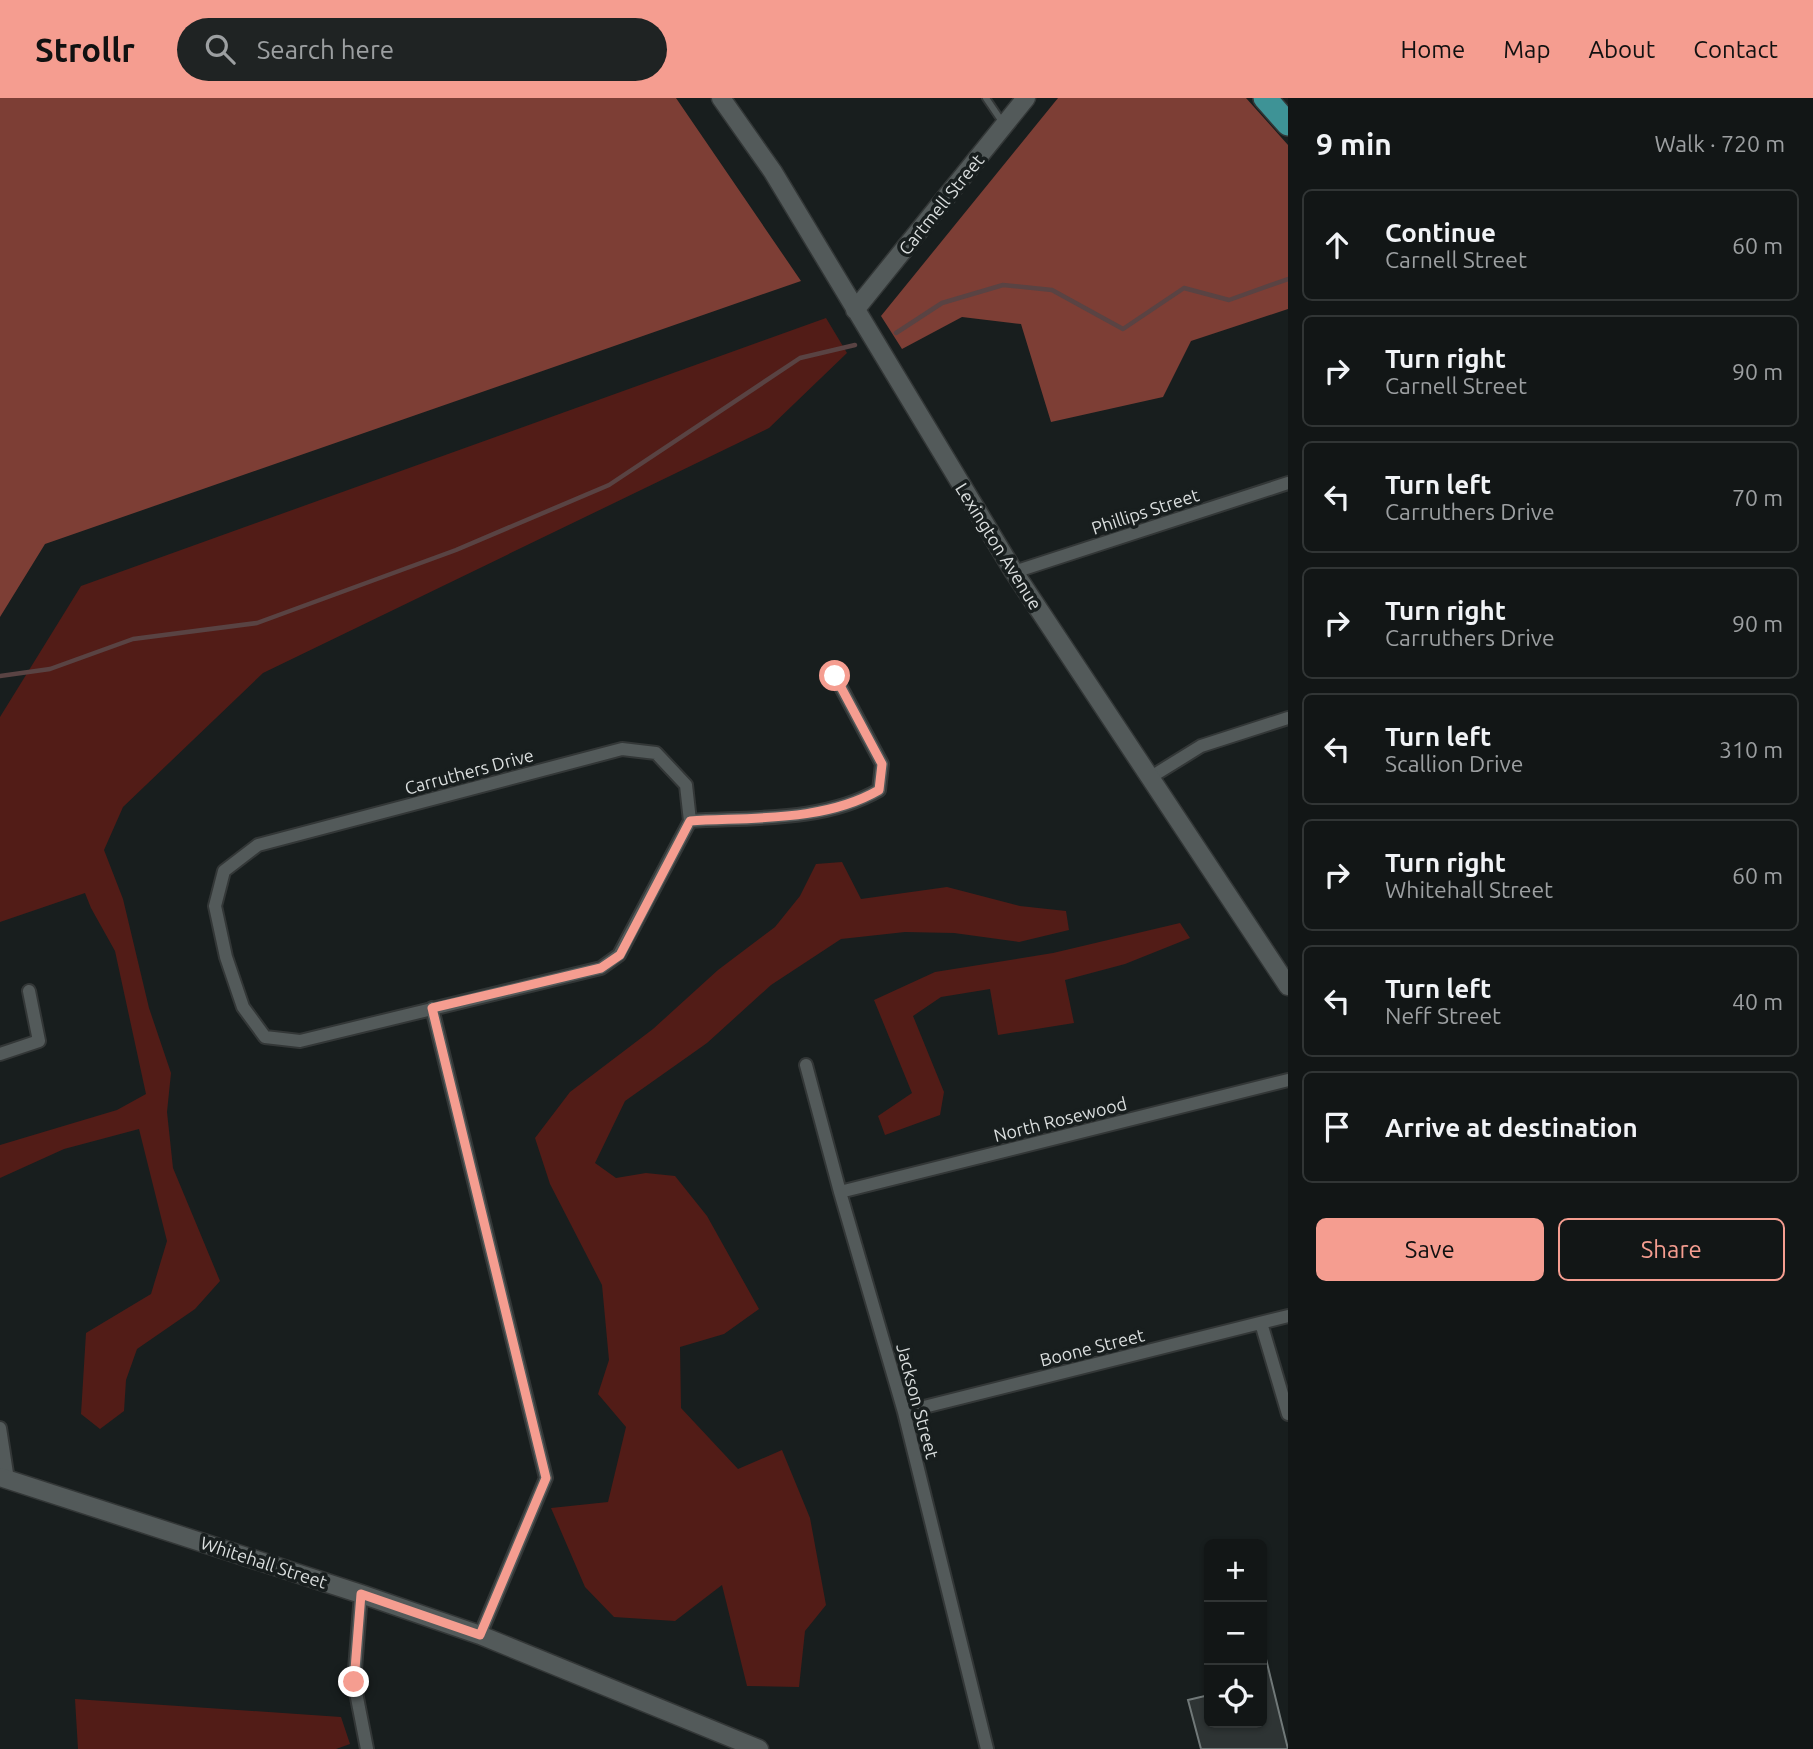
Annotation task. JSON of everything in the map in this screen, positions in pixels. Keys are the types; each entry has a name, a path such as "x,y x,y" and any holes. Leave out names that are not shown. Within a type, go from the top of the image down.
{"highway":[{"path":"1265,98 1288,124"}],"street":[{"name":"Lexington Avenue","path":"721,98 773,172 1014,572 1288,986"},
{"name":"Cartmell Street","path":"855,310 1026,98"},
{"name":"Phillips Street","path":"1014,572 1288,484"},
{"path":"690,821 805,814 860,801 879,790 882,764 835,676"},
{"path":"1150,777 1201,746 1288,718"},
{"name":"Carruthers Drive","path":"622,749 656,753 686,785 690,821 620,955 601,968 432,1008 300,1041 265,1037 243,1007 226,957 215,906 224,871 258,845 622,749"},
{"path":"0,1054 39,1041 29,991"},
{"path":"432,1008 546,1478 480,1635"},
{"name":"Jackson Street","path":"806,1065 904,1412 986,1749"},
{"name":"North Rosewood","path":"840,1192 1288,1080"},
{"name":"Boone Street","path":"904,1412 1288,1316"},
{"path":"1261,1323 1288,1413"},
{"path":"0,1428 4,1479"},
{"name":"Whitehall Street","path":"4,1479 480,1635 757,1748"},
{"path":"361,1594 354,1682 367,1749"}],"lane":[{"path":"986,98 1004,125"}],"shaded area":[{"path":"0,98 676,98 801,281 45,544 0,617"},
{"path":"1058,98 1246,98 1288,145 1288,309 1191,341 1163,397 1051,422 1021,324 962,317 902,349 881,316"},
{"path":"826,318 847,353 769,428 263,673 123,807 104,850 123,899 149,1008 171,1073 167,1112 173,1168 220,1281 195,1309 137,1349 126,1380 124,1411 100,1429 81,1414 86,1333 151,1294 167,1241 139,1129 64,1149 0,1178 0,1145 117,1110 146,1094 115,951 85,893 0,922 0,717 81,586"},
{"path":"842,862 861,899 947,887 1020,906 1066,911 1069,930 1019,942 954,933 905,932 841,939 771,985 707,1043 625,1101 595,1163 616,1178 646,1173 675,1176 707,1216 759,1309 724,1334 680,1347 681,1408 738,1469 782,1450 810,1518 826,1605 805,1631 799,1687 747,1686 722,1585 675,1621 614,1617 585,1587 551,1508 608,1502 626,1427 598,1394 609,1360 602,1285 550,1184 535,1138 570,1092 653,1029 718,970 775,927 800,896 816,864"},
{"path":"1180,923 1190,938 1125,964 1065,980 1074,1023 998,1035 990,989 941,997 913,1016 944,1092 940,1115 885,1135 878,1116 912,1093 874,1000 935,972 1053,953"},
{"path":"75,1699 341,1717 350,1744 336,1749 78,1749"}],"building":[{"path":"1267,1663 1288,1749 1201,1749 1188,1700 1204,1696 1204,1728 1267,1728"}],"waterway":[{"path":"896,333 942,303 1003,285 1052,290 1123,329 1184,288 1229,300 1288,279"},
{"path":"0,676 50,669 133,639 257,623 456,550 609,485 800,358 855,345"}],"route":[{"path":"354,1682 361,1594 480,1635 546,1478 432,1008 601,968 620,955 690,821 805,814 860,801 879,790 882,764 835,676"}]}
